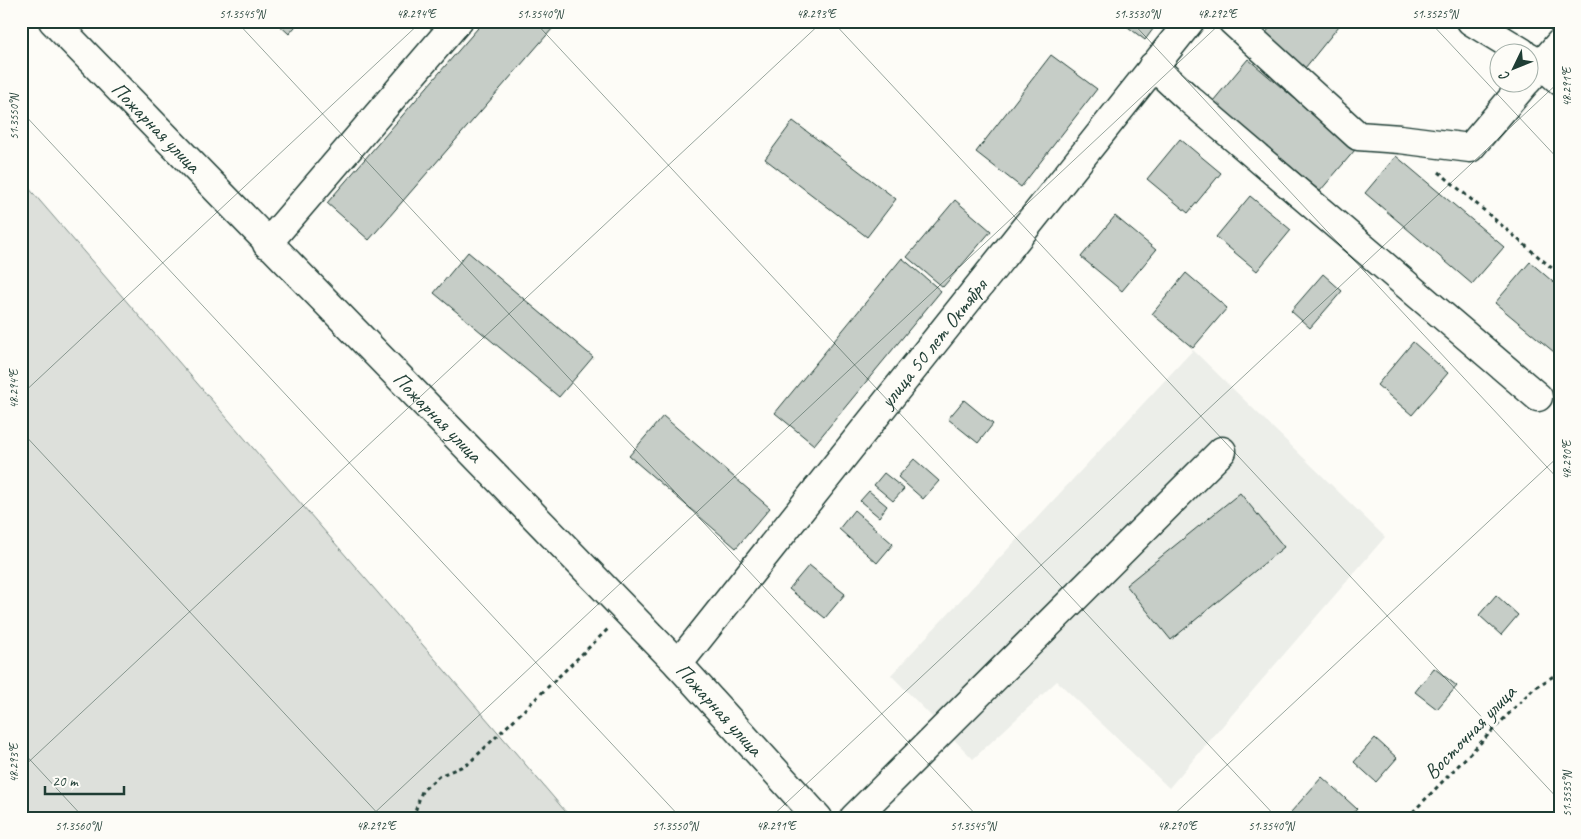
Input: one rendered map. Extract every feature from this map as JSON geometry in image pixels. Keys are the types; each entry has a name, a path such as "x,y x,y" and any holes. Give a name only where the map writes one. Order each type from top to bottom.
{"street":[{"name":"Пожарная улица","path":"53,21 678,664 818,818"},
{"path":"268,244 458,21"},
{"name":"улица 50 лет Октября","path":"678,664 1190,21"},
{"path":"1232,21 1358,136 1470,148 1516,92"},
{"path":"1471,21 1498,42"},
{"path":"1538,66 1560,43"},
{"path":"1153,66 1189,99 1538,397"},
{"path":"854,818 1222,450"}],"path":[{"path":"1436,170 1560,276"},
{"path":"412,818 422,791 440,776 468,764 627,612"},
{"name":"Восточная улица","path":"1407,818 1533,689 1560,672"}],"shaded area":[{"path":"21,179 497,731 571,818 21,818"},
{"path":"1193,350 1385,537 1169,788 1057,681 973,759 891,675"}],"building":[{"path":"275,21 300,21 289,34"},
{"path":"484,21 559,21 369,240 327,203"},
{"path":"1120,21 1159,21 1145,40"},
{"path":"1275,21 1343,21 1305,68 1265,34"},
{"path":"1051,55 1097,89 1021,187 976,152"},
{"path":"1248,59 1355,150 1320,191 1213,101"},
{"path":"793,121 896,199 867,237 765,159"},
{"path":"1180,139 1221,173 1188,213 1147,179"},
{"path":"1396,156 1504,247 1472,284 1365,193"},
{"path":"1250,196 1291,230 1257,271 1216,237"},
{"path":"955,200 991,231 943,287 907,257"},
{"path":"1115,216 1156,250 1122,291 1081,257"},
{"path":"468,252 593,357 559,397 434,293"},
{"path":"902,258 941,291 814,445 775,413"},
{"path":"1530,262 1560,288 1560,357 1495,303"},
{"path":"1186,273 1227,308 1193,348 1152,314"},
{"path":"1323,274 1342,291 1310,328 1291,311"},
{"path":"1413,342 1448,373 1412,415 1377,385"},
{"path":"964,400 993,424 978,443 948,419"},
{"path":"663,416 770,508 736,548 629,456"},
{"path":"914,459 939,481 923,499 898,477"},
{"path":"884,473 904,489 893,501 874,485"},
{"path":"869,491 887,506 879,517 860,501"},
{"path":"1240,493 1284,547 1171,640 1126,585"},
{"path":"854,510 893,544 877,563 839,529"},
{"path":"809,565 845,594 825,618 789,589"},
{"path":"1496,595 1518,615 1501,635 1479,615"},
{"path":"1434,668 1457,686 1437,709 1415,692"},
{"path":"1375,738 1397,758 1376,782 1354,762"},
{"path":"1322,777 1357,809 1349,818 1298,818 1291,812"}]}
